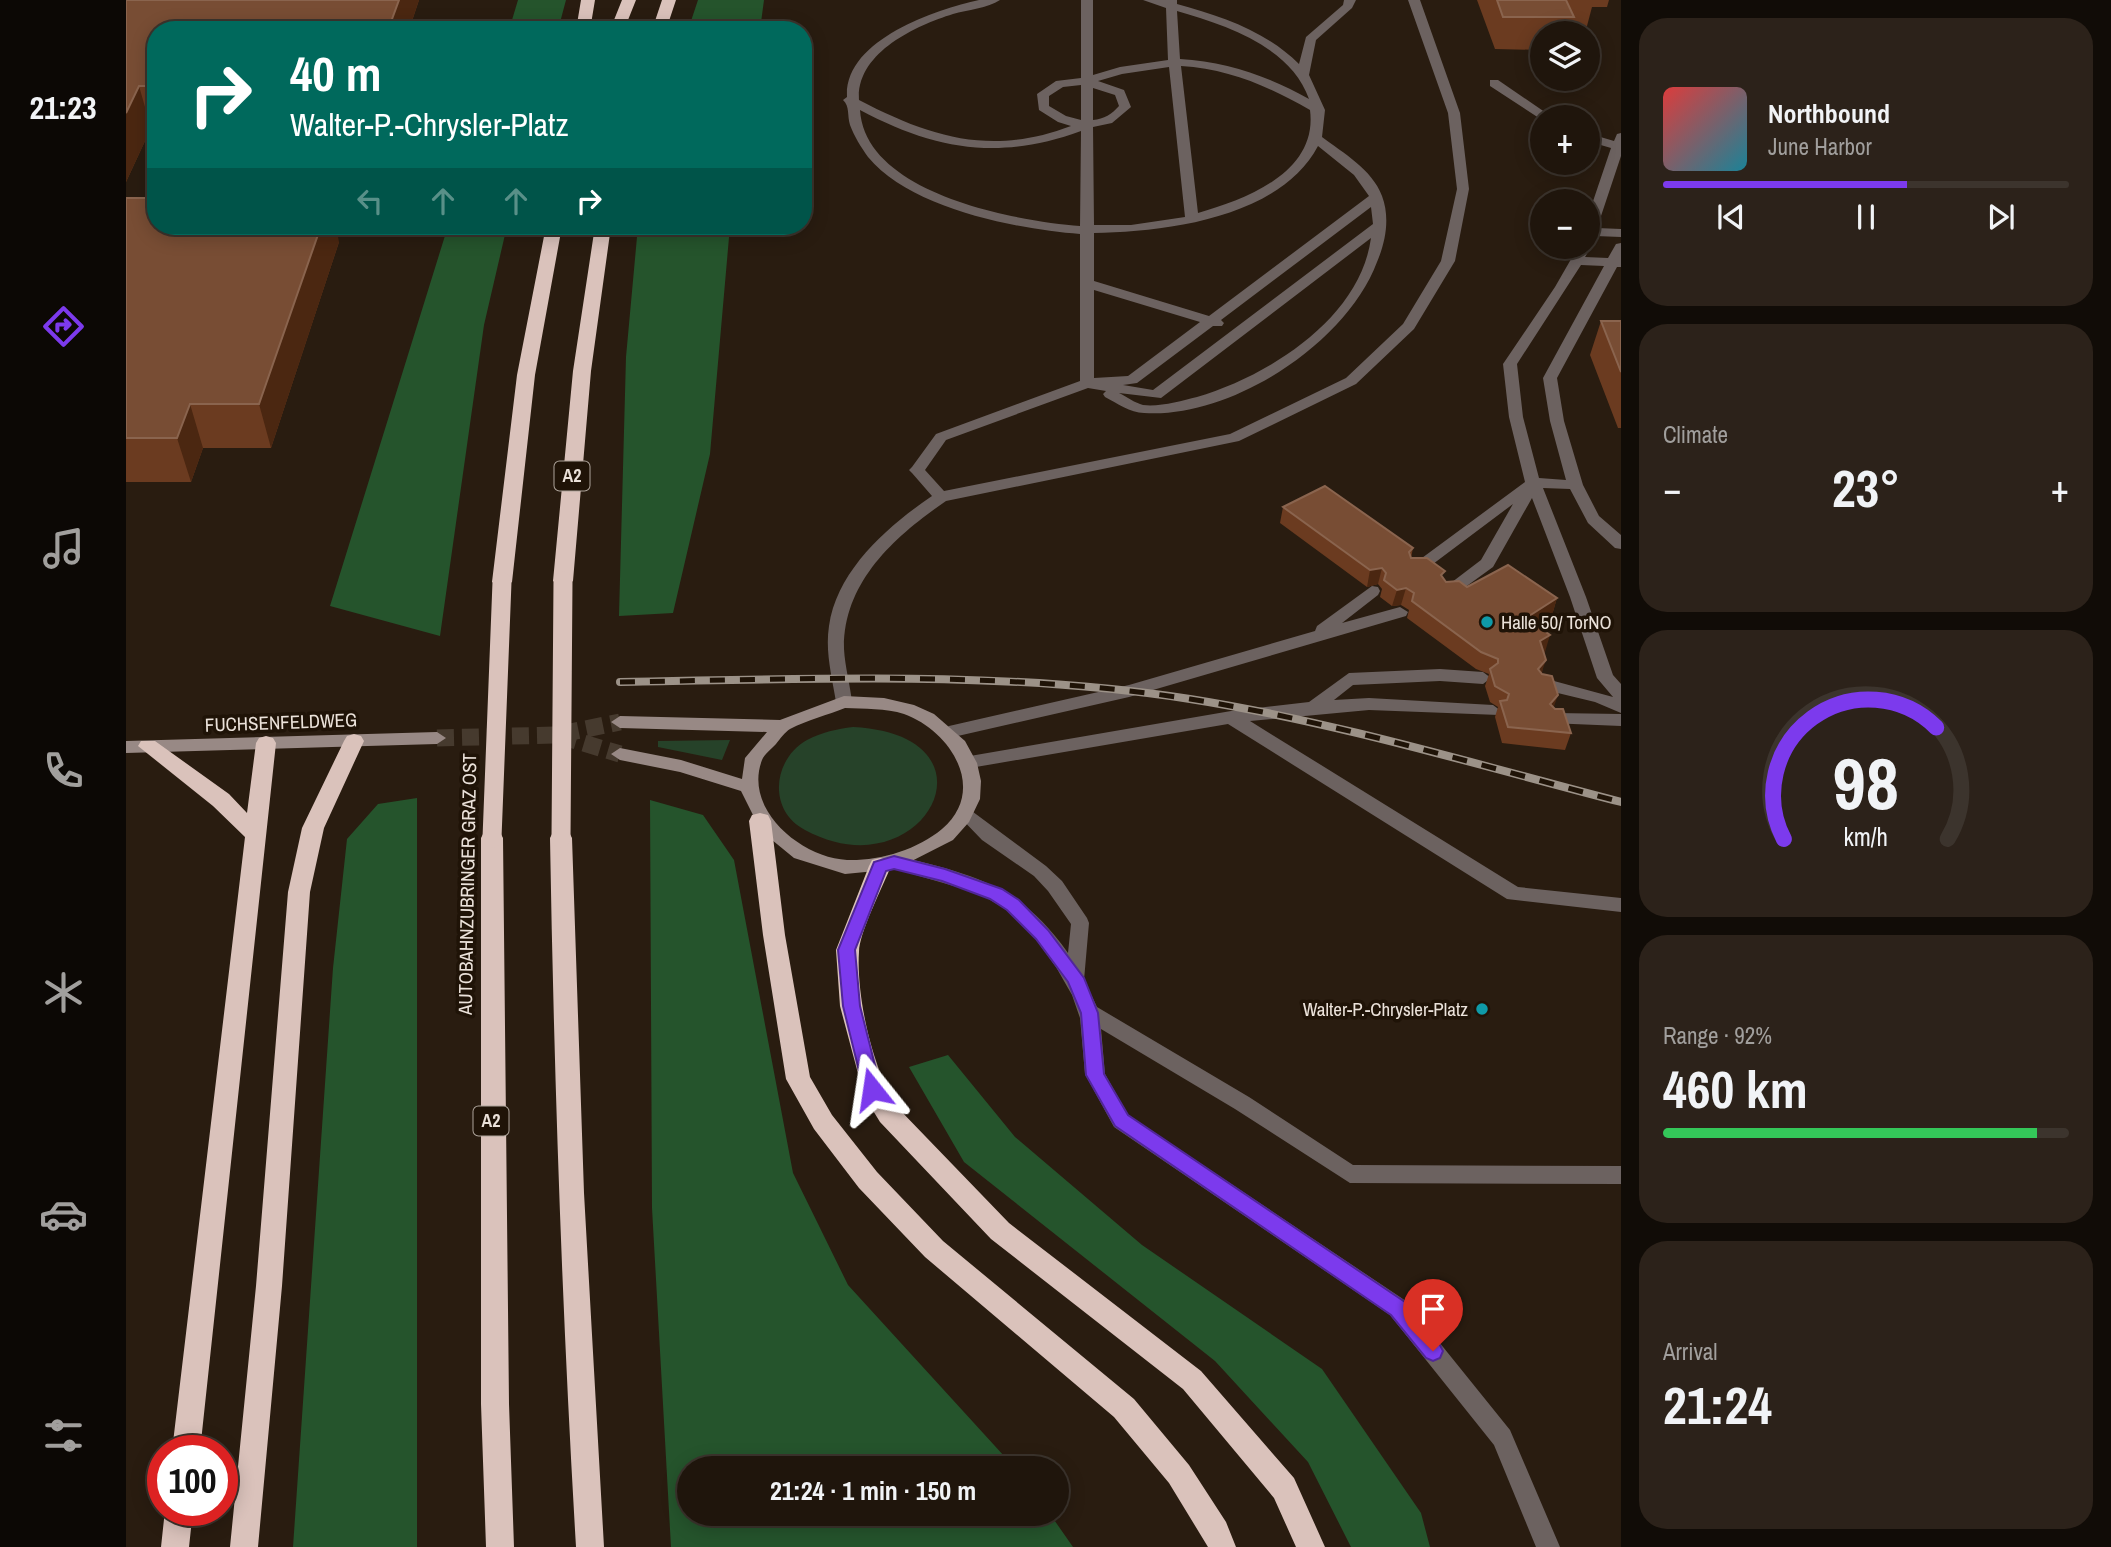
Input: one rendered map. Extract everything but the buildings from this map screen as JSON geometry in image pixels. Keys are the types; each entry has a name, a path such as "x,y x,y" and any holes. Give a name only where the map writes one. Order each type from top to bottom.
{"highway":[{"path":"584,21 588,0"},
{"path":"621,21 629,0"},
{"path":"662,21 668,0"},
{"name":"AUTOBAHNZUBRINGER GRAZ OST","path":"500,1547 494,1349 492,838 502,582 526,375 552,235"},
{"name":"A2","path":"590,1547 565,1056 561,838 563,581 582,371 602,235"},
{"path":"244,1547 269,1286 299,891 313,828 354,741"},
{"path":"188,1435 266,743"},
{"path":"148,746 221,800 256,835"},
{"path":"760,821 774,935 798,1079 823,1122 868,1180 934,1249 1124,1408 1179,1474 1222,1547"},
{"path":"887,864 846,950 852,1006 872,1089 889,1115 999,1231 1192,1380 1236,1428 1284,1488 1311,1547"},
{"path":"175,1547 177,1526"}],"main road":[{"path":"844,702 907,709 949,732 970,762 974,791 965,813 954,829 913,857 855,868 821,860 788,846 760,821 752,805 748,787 750,770 757,753 771,734 816,708 844,702"},
{"path":"620,722 782,726"},
{"name":"FUCHSENFELDWEG","path":"126,747 437,738"},
{"path":"620,754 681,766 748,787"}],"lane":[{"path":"994,0 953,8 901,30 864,61 849,100 858,136 890,171 943,201 1011,222 1088,230 1170,225 1240,206 1291,176 1317,139 1319,110 1303,75 1267,44 1239,27 1192,5 1149,0"},
{"path":"1087,0 1087,383"},
{"path":"1303,75 1311,39 1349,6 1350,0"},
{"path":"844,702 836,649 839,619 850,589 861,568 918,511 941,497 1234,438 1351,381 1409,326 1448,261 1462,190 1454,113 1414,0"},
{"path":"1171,2 1174,61 1192,219"},
{"path":"1087,124 1050,114 1041,101 1049,88 1086,81 1123,69 1174,61 1223,65 1277,85 1319,110"},
{"path":"849,100 896,126 956,144 1020,146 1056,138 1087,124 1112,119 1125,107 1120,93 1100,83 1086,81"},
{"path":"1494,83 1530,107"},
{"path":"1087,383 1141,409 1199,401 1276,369 1312,341 1354,297 1379,244 1381,224 1376,197 1360,173 1317,139"},
{"path":"1600,139 1620,143 1600,202"},
{"path":"1606,184 1621,190"},
{"path":"941,497 918,470 941,437 1087,383 1132,380 1376,197"},
{"path":"1087,383 1156,396 1381,224"},
{"path":"1600,235 1621,233"},
{"path":"1621,247 1617,263 1550,378 1557,421 1575,485 1593,519 1621,544"},
{"path":"1577,259 1510,364 1516,417 1533,482 1578,597 1605,678 1621,694"},
{"path":"1088,284 1240,331"},
{"path":"1415,569 1533,482 1575,485"},
{"path":"1447,592 1487,563 1533,482"},
{"path":"1316,635 1372,591"},
{"path":"949,732 1129,691 1400,612"},
{"path":"1313,707 1349,680 1440,675 1483,678"},
{"path":"1543,684 1599,697 1621,707"},
{"path":"970,762 1231,718 1313,707 1369,704 1493,711"},
{"path":"1231,718 1514,894 1621,905"},
{"path":"1555,719 1621,720"},
{"path":"965,813 988,835 1040,870 1080,923 1075,978"},
{"path":"887,864 945,875 996,894 1013,905 1042,934 1075,978 1090,1013 1095,1075 1121,1121 1398,1308 1502,1438 1548,1547"},
{"path":"1090,1013 1242,1103 1350,1174 1621,1175"}],"green space":[{"path":"518,0 566,0 560,21 512,21"},
{"path":"698,0 764,0 761,21 691,21"},
{"path":"445,235 505,235 484,325 440,636 330,606"},
{"path":"637,235 729,235 710,454 673,613 619,616 626,357"},
{"path":"853,727 900,736 927,755 937,780 931,806 913,828 884,842 847,844 805,830 793,821 780,798 781,772 796,749 818,735"},
{"path":"730,740 722,760 658,747 658,741"},
{"path":"417,798 417,1547 293,1547 333,968 347,839 378,804"},
{"path":"650,800 703,815 734,860 793,1173 848,1285 1004,1456 677,1456 677,1526 1058,1526 1073,1547 671,1547 652,1208"},
{"path":"948,1055 1015,1137 1142,1245 1322,1369 1421,1513 1430,1547 1351,1547 1308,1462 1215,1361 964,1162 909,1067"}],"tunnel":[{"path":"437,738 556,735 620,722"},
{"path":"560,736 620,754"}],"railway":[{"path":"620,682 905,678 1119,690 1190,699 1299,720 1407,745 1621,802"}],"place":[{"name":"Halle 50/ TorNO","path":"1487,622"},
{"name":"Walter-P.-Chrysler-Platz","path":"1482,1009"}],"route":[{"path":"872,1089 858,1039 846,950 880,866 894,862 945,875 996,894 1013,905 1042,934 1075,978 1090,1013 1095,1075 1121,1121 1398,1308 1433,1351"}]}
